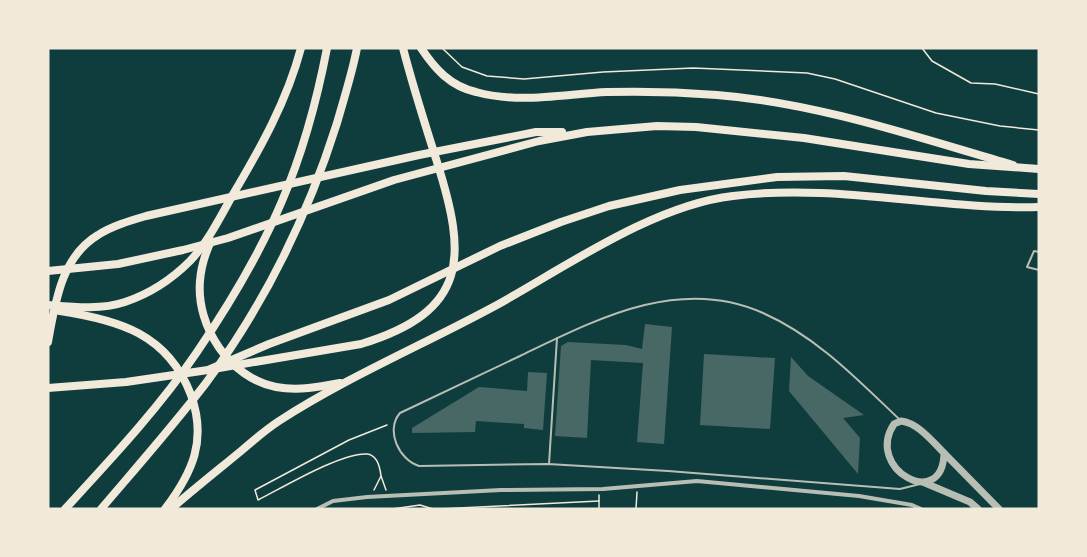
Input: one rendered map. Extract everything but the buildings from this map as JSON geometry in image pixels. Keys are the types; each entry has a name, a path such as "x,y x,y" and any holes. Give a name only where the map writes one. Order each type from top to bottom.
{"highway":[{"path":"48,307 96,307 124,302 162,284 191,260 220,219 259,149 286,96 301,48"},
{"path":"65,509 127,441 197,352 252,262 283,200 300,152 327,48"},
{"path":"101,509 206,382 252,313 305,211 331,142 353,71 357,48"},
{"path":"48,388 126,382 362,344 396,332 430,310 440,299 450,281 455,258 455,235 450,203 403,48"},
{"path":"421,48 440,74 458,86 493,96 533,98 608,92 681,92 720,95 824,111 1028,169"},
{"path":"48,342 56,304 66,273 77,254 96,236 110,228 146,216 419,155 536,132 587,132 657,126 696,127 804,138 969,164 1039,169"},
{"path":"48,271 118,264 183,250 228,238 424,172 539,141 587,132"},
{"path":"208,370 269,344 389,300 500,246 561,222 609,206 680,190 777,177 844,176 986,191 1039,194"},
{"path":"171,509 276,423 349,381 493,307 606,243 666,215 732,196 808,192 1039,207"},
{"path":"220,219 202,267 200,299 206,323 216,343 237,368 260,382 276,387 308,389 349,381"},
{"path":"48,307 115,322 140,334 169,356 187,384 196,409 198,437 193,464 179,491 165,509"}],"street":[{"path":"978,509 970,502 901,474 891,462 888,454 888,437 894,424 901,421 908,422 918,428 999,509"},
{"path":"926,483 941,472 944,453"},
{"path":"317,509 333,501 367,497 501,490 599,488 697,481 859,496 921,509"}],"lane":[{"path":"1039,252 1034,251 1027,267 1039,270"},
{"path":"901,421 835,357 798,332 761,312 706,300 667,300 638,306 591,321 400,413 394,424 394,434 401,454 412,464 419,466 548,465 668,471 900,489 926,483"},
{"path":"548,465 557,338"}],"path":[{"path":"442,48 462,67 487,76 524,79 603,72 693,68 807,73 836,79 936,113 1000,126 1039,130"},
{"path":"922,48 932,61 971,83 994,84 1039,93"},
{"path":"388,496 380,465 368,454 349,457 321,468 258,500 255,490 349,440 383,426 394,424"},
{"path":"367,497 377,486 381,476"},
{"path":"637,508 638,486"},
{"path":"599,488 599,509"},
{"path":"438,509 599,501"},
{"path":"392,509 420,505 433,509"}]}
